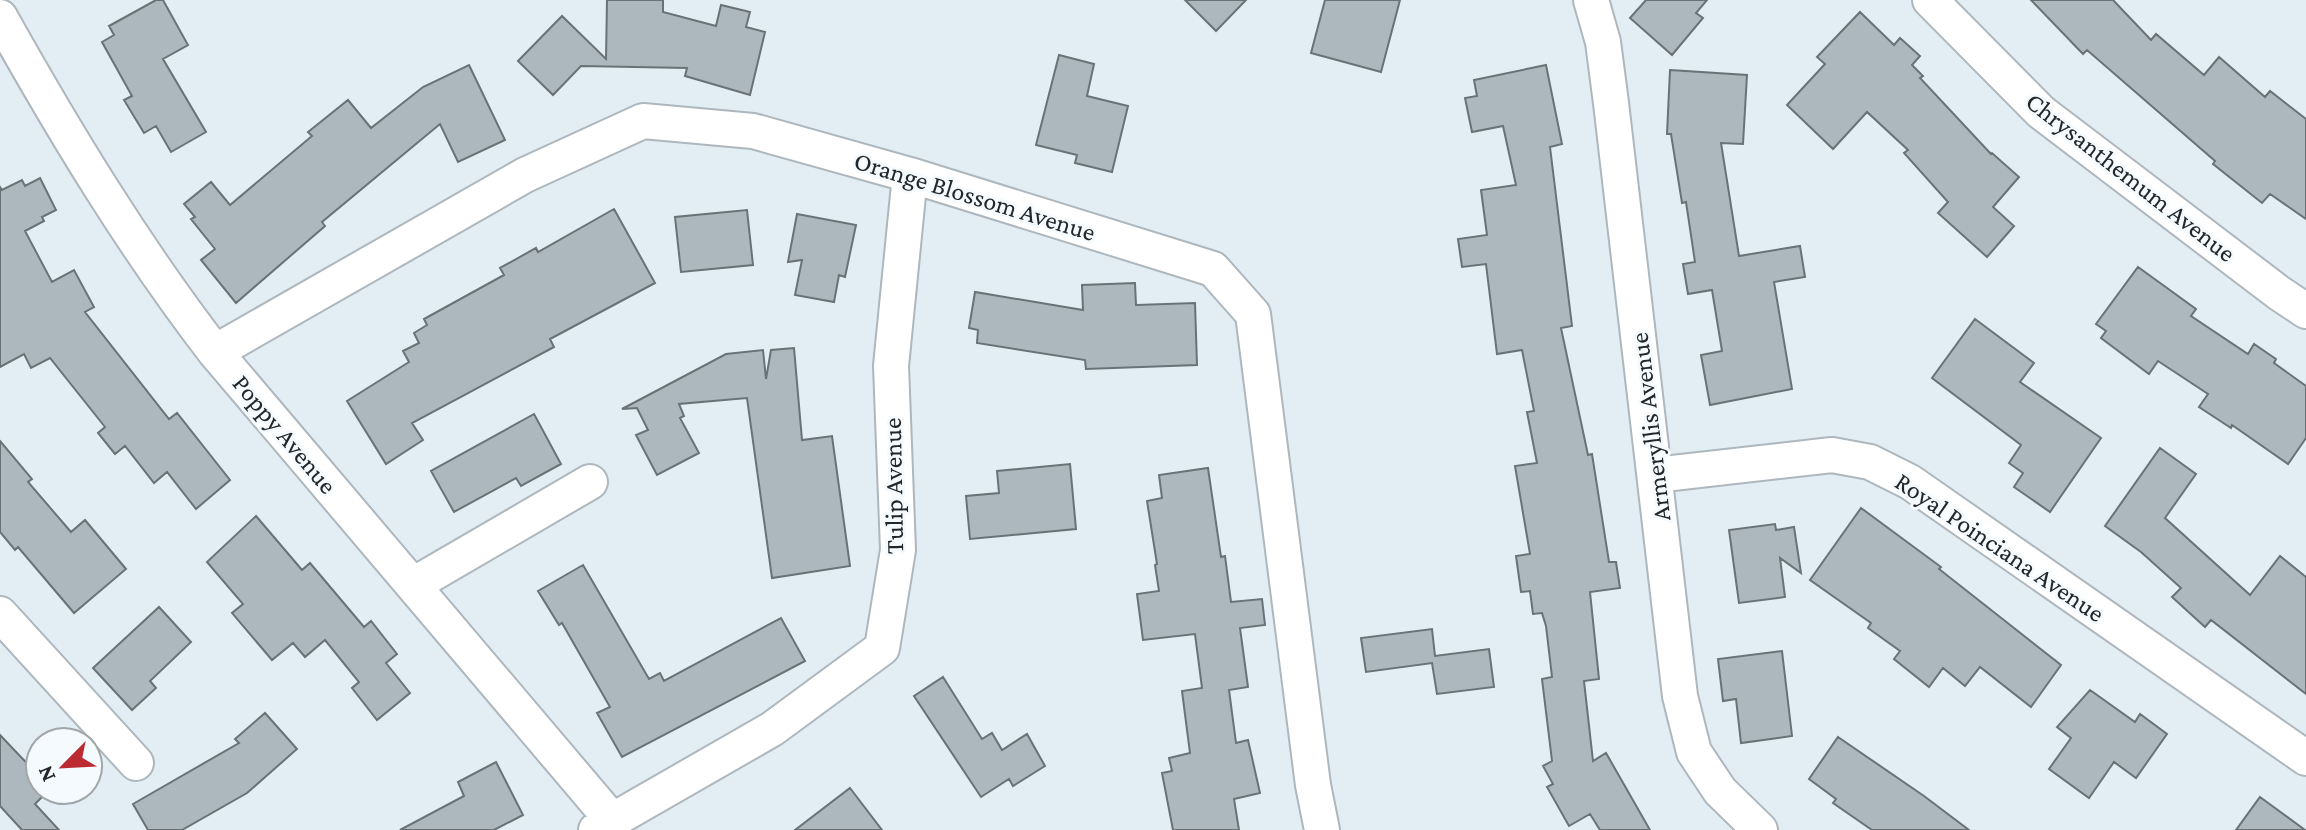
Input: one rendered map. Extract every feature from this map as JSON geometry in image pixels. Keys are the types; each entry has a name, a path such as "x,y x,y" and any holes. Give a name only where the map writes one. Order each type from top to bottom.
{"street":[{"name":"Armeryllis Avenue","path":"1591,0 1605,57 1680,696 1694,752 1720,791 1760,830"},
{"name":"Chrysanthemum Avenue","path":"1930,0 2041,112 2306,311"},
{"name":"Poppy Avenue","path":"0,17 36,82 163,285 215,352 413,585 604,825"},
{"name":"Orange Blossom Avenue","path":"215,352 525,175 643,121 753,131 910,175 1213,269 1253,314 1313,785 1322,830"},
{"name":"Tulip Avenue","path":"604,825 772,729 882,648 898,550 891,366 910,175"},
{"name":"Royal Poinciana Avenue","path":"1655,475 1832,455 1870,462 1910,482 2306,758"},
{"path":"413,585 590,482"},
{"path":"0,614 136,763"}],"building":[{"path":"156,0 163,0 188,45 163,59 206,132 171,152 156,126 144,133 124,100 132,96 102,42 114,35 109,26"},
{"path":"607,0 663,0 663,12 716,26 721,5 750,12 746,27 765,32 750,95 685,76 687,68 581,66 553,95 518,61 562,16 606,59"},
{"path":"1185,0 1246,0 1216,31"},
{"path":"1325,0 1400,0 1381,72 1311,53"},
{"path":"1646,0 1707,0 1696,13 1703,18 1672,55 1630,18"},
{"path":"2031,0 2113,0 2151,40 2156,34 2204,75 2219,57 2265,97 2270,91 2306,119 2306,219 2270,194 2262,203 2213,164 2215,161 2087,50 2083,54"},
{"path":"1860,12 1894,45 1900,38 1920,56 1912,65 1923,76 1920,78 1991,154 2019,177 1993,207 2014,226 1987,257 1938,213 1948,202 1904,153 1908,150 1867,112 1833,149 1787,105 1825,64 1817,57"},
{"path":"1059,55 1094,64 1087,96 1128,106 1112,172 1075,163 1077,155 1036,145"},
{"path":"469,65 505,140 458,162 440,124 322,222 325,226 236,303 201,260 215,249 191,219 195,217 184,204 211,182 230,205 312,136 308,132 348,100 371,128 423,87"},
{"path":"1546,65 1562,144 1550,147 1572,326 1561,328 1588,455 1592,454 1609,562 1616,562 1620,588 1590,592 1599,679 1584,681 1593,761 1606,753 1650,830 1600,830 1590,814 1569,826 1547,787 1553,784 1543,766 1552,761 1542,679 1552,677 1546,626 1542,613 1533,614 1530,591 1521,592 1516,556 1530,554 1515,466 1537,463 1527,412 1534,411 1522,350 1497,354 1486,264 1462,267 1458,239 1487,235 1481,190 1516,185 1503,126 1472,132 1465,98 1477,96 1474,80"},
{"path":"1670,70 1747,75 1743,144 1721,143 1739,256 1800,246 1805,277 1774,282 1792,389 1710,405 1701,355 1722,351 1712,290 1688,294 1683,264 1695,262 1686,202 1682,203 1671,134 1667,134"},
{"path":"40,178 56,210 25,231 52,282 74,270 94,307 85,312 169,419 177,413 230,480 196,509 167,472 154,483 125,446 115,454 98,433 105,427 50,358 31,368 24,354 0,367 0,187 2,190 22,180 25,186"},
{"path":"614,209 655,283 550,339 554,347 412,423 423,440 386,464 347,401 409,362 403,351 419,343 414,333 427,325 424,319 504,275 500,268 536,248 538,252"},
{"path":"747,210 753,265 681,272 675,217"},
{"path":"797,214 856,225 845,277 839,275 834,302 795,295 802,260 788,262"},
{"path":"2138,267 2196,309 2191,316 2248,354 2254,344 2306,386 2306,438 2288,464 2232,425 2231,428 2199,407 2208,394 2158,361 2149,374 2101,338 2106,331 2096,324"},
{"path":"1135,283 1136,305 1195,303 1197,365 1086,369 1085,360 977,343 978,330 969,328 975,292 1083,310 1082,285"},
{"path":"1975,319 2034,363 2020,382 2101,438 2050,512 2014,487 2023,473 2009,463 2021,445 1932,378"},
{"path":"794,348 802,440 832,436 850,566 772,578 747,398 679,404 684,416 680,418 699,453 657,475 636,435 648,430 637,408 622,409 726,354 763,350 766,379 771,350"},
{"path":"534,414 561,464 521,486 516,478 454,512 431,471"},
{"path":"0,441 32,479 28,482 71,532 85,520 126,569 74,613 18,547 15,550 0,532"},
{"path":"2160,448 2196,474 2165,518 2250,595 2280,556 2306,577 2306,694 2211,620 2205,627 2172,597 2181,588 2141,552 2105,526"},
{"path":"1070,464 1076,529 970,539 966,496 999,493 997,471"},
{"path":"1208,468 1231,602 1262,599 1265,625 1240,628 1248,687 1229,690 1236,743 1248,740 1260,793 1234,799 1239,830 1173,830 1162,773 1172,771 1169,758 1190,753 1182,691 1202,688 1195,634 1143,640 1137,594 1159,591 1147,501 1162,498 1159,475"},
{"path":"1861,508 1941,567 1939,569 2061,665 2031,707 1980,667 1965,686 1943,668 1929,687 1894,659 1900,651 1868,628 1871,623 1810,580"},
{"path":"256,516 302,570 310,563 364,627 371,621 397,654 386,663 410,693 377,720 352,688 359,682 325,640 305,657 293,643 272,660 232,613 243,604 207,562"},
{"path":"1775,524 1776,530 1794,527 1801,573 1780,558 1785,597 1739,603 1729,530"},
{"path":"583,565 649,679 660,673 664,681 781,618 805,661 622,757 597,713 610,707 562,623 559,625 538,591"},
{"path":"159,607 191,642 150,681 156,688 132,710 93,668"},
{"path":"1432,629 1435,656 1489,649 1494,687 1437,694 1432,663 1366,672 1361,638"},
{"path":"1782,651 1792,736 1741,743 1736,699 1723,701 1718,659"},
{"path":"943,677 982,739 992,733 1002,750 1027,734 1045,766 1013,786 1009,779 981,797 914,696"},
{"path":"2090,690 2135,722 2140,714 2167,734 2136,778 2114,762 2089,798 2049,769 2071,738 2057,727"},
{"path":"265,713 297,749 247,793 182,830 148,830 133,804 239,743 235,739"},
{"path":"0,735 24,760 24,806 37,806 59,830 22,830 0,806"},
{"path":"1838,737 1969,830 1872,830 1833,803 1836,799 1809,779"},
{"path":"496,762 523,815 494,830 400,830 464,796 458,782"},
{"path":"850,788 882,830 795,830"},
{"path":"2260,797 2305,830 2236,830"}]}
